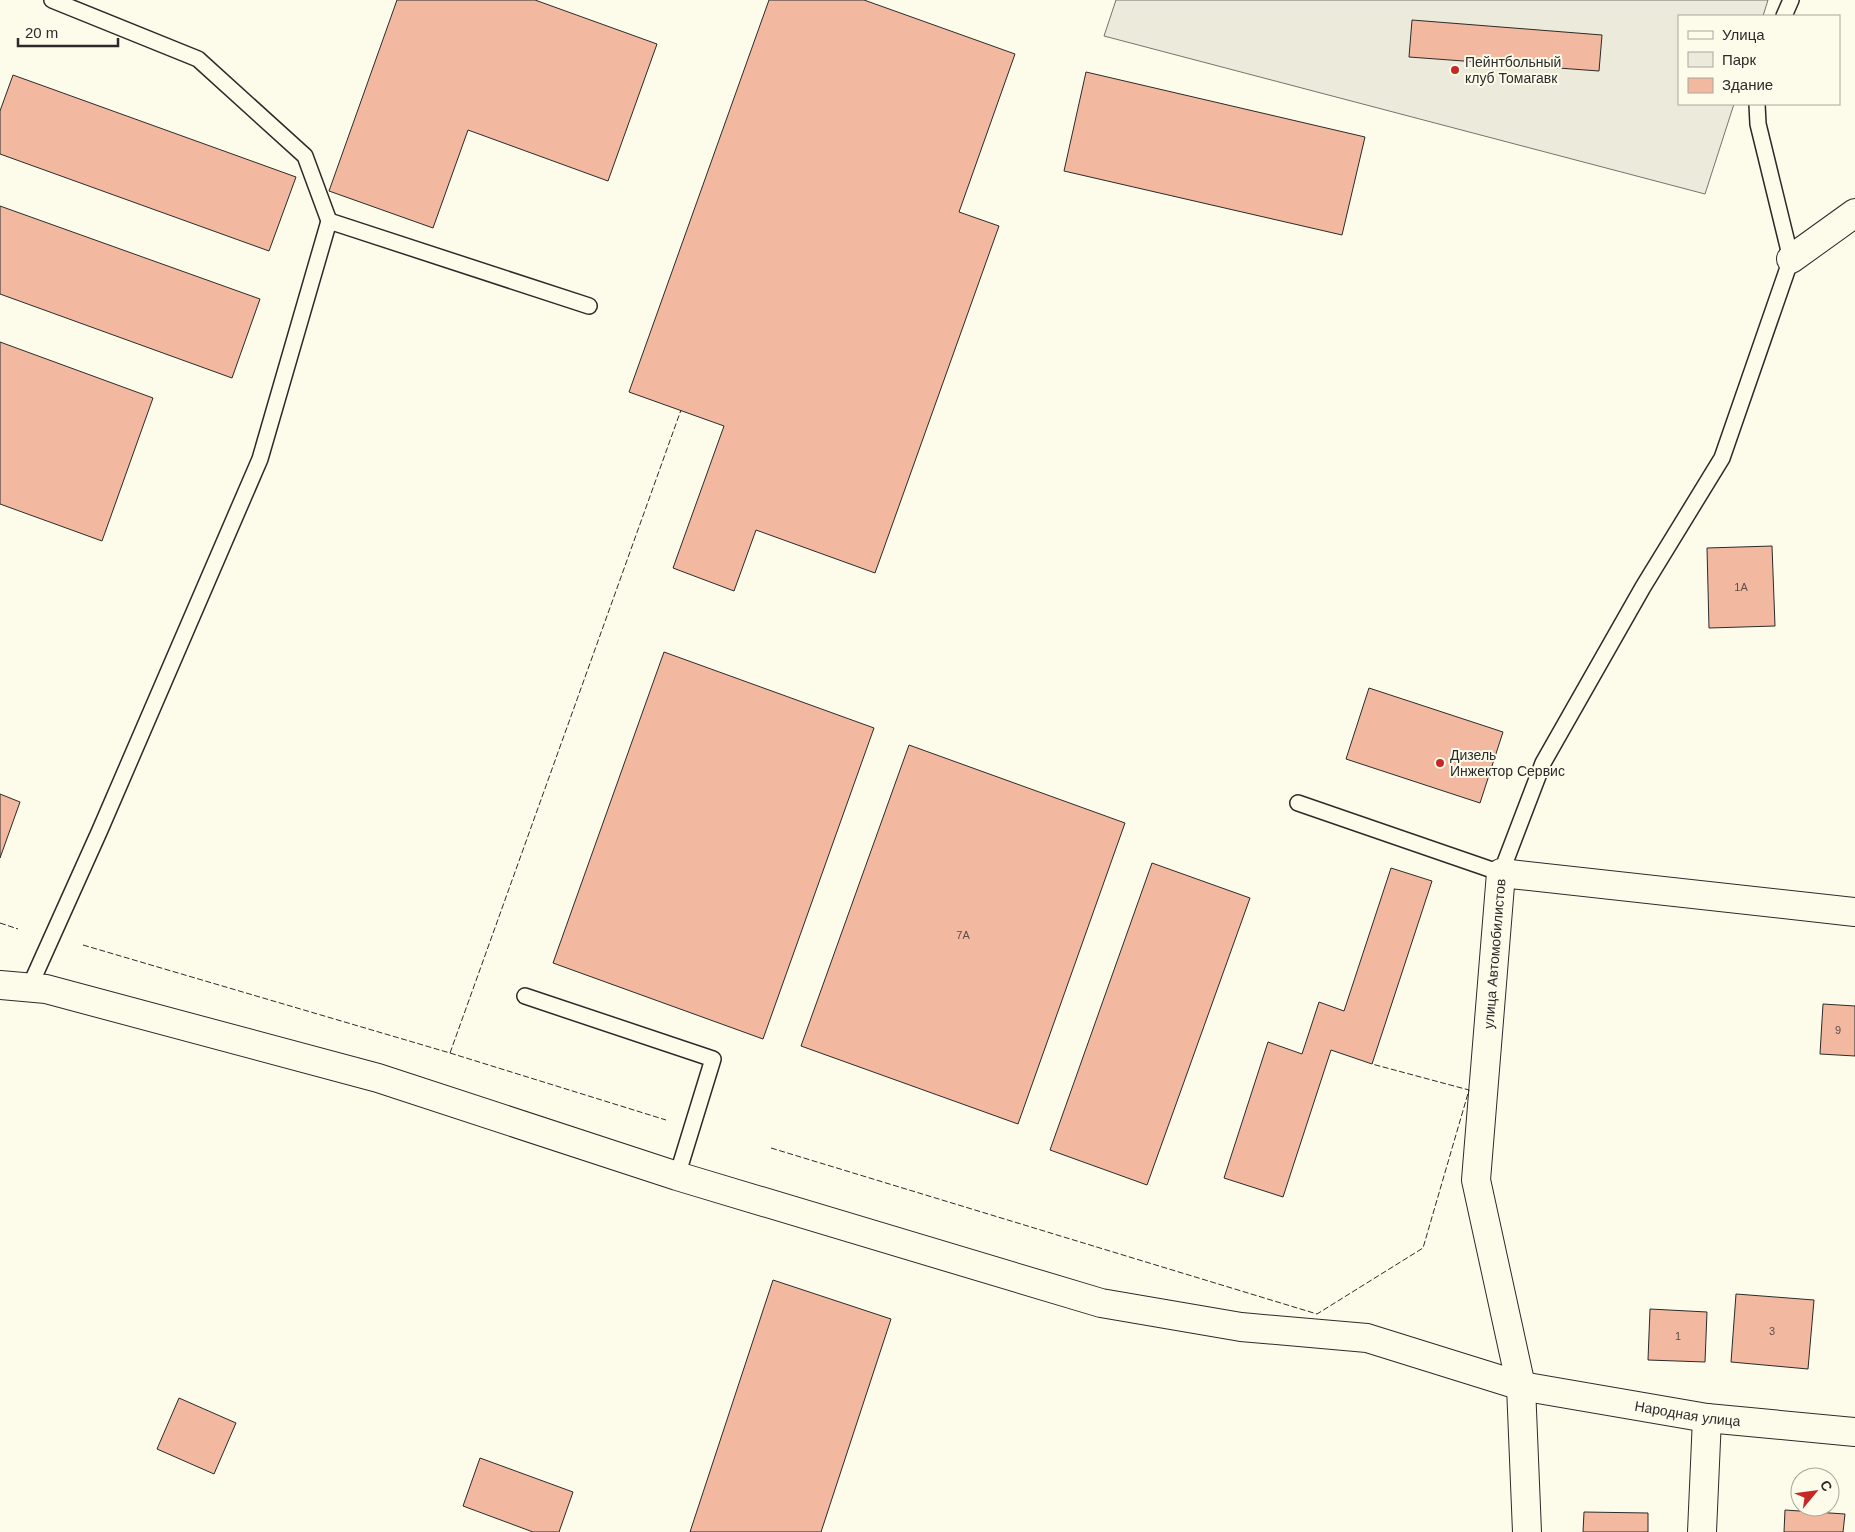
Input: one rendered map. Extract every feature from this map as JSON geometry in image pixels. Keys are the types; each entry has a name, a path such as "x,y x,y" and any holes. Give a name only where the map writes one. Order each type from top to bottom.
{"street":[{"path":"1791,259 1855,213"},
{"name":"улица Автомобилистов","path":"1527,1532 1521,1386 1476,1180 1501,872 1855,912"},
{"name":"Народная улица","path":"0,985 46,990 378,1078 676,1176 1101,1303 1241,1327 1367,1338 1521,1386 1707,1418 1855,1432"},
{"path":"1702,1532 1707,1418"}],"lane":[{"path":"29,988 104,821 260,459 329,221 305,156 198,59 52,0"},
{"path":"1784,15 1791,0"},
{"path":"1298,803 1501,872 1543,763 1643,587 1722,458 1791,259 1758,124 1757,105"},
{"path":"329,221 589,306"},
{"path":"525,996 713,1059 676,1176"}],"green space":[{"name":"Пейнтбольный клуб Томагавк","path":"1116,0 1768,0 1763,15 1678,15 1678,105 1734,105 1705,194 1104,36"}],"building":[{"path":"397,0 535,0 657,44 608,181 468,130 433,228 329,191"},
{"path":"769,0 864,0 1015,54 959,212 999,226 875,573 756,530 734,591 673,568 724,426 629,392"},
{"path":"1412,20 1602,35 1599,71 1409,57"},
{"path":"1086,72 1365,137 1342,235 1064,171"},
{"path":"13,75 296,177 269,251 0,154 0,111"},
{"path":"0,206 260,299 232,378 0,294"},
{"path":"0,342 153,398 102,541 0,504"},
{"path":"1772,546 1775,626 1709,628 1707,548"},
{"path":"664,652 874,728 763,1039 553,963"},
{"path":"1369,688 1503,732 1480,803 1346,759"},
{"path":"909,745 1125,823 1018,1124 801,1046"},
{"path":"0,794 20,802 0,858"},
{"path":"1152,863 1250,898 1147,1185 1050,1150"},
{"path":"1391,868 1432,881 1372,1064 1331,1050 1283,1197 1224,1178 1268,1042 1302,1054 1319,1002 1344,1011"},
{"path":"1823,1004 1855,1006 1855,1056 1820,1054"},
{"path":"773,1280 891,1319 821,1532 690,1532"},
{"path":"1736,1294 1814,1300 1808,1369 1731,1362"},
{"path":"1650,1309 1707,1312 1705,1362 1648,1360"},
{"path":"179,1398 236,1423 214,1474 157,1449"},
{"path":"480,1458 573,1492 559,1532 533,1532 463,1506"},
{"path":"1785,1510 1790,1510 1790,1517 1840,1517 1840,1514 1845,1514 1843,1532 1784,1532"},
{"path":"1584,1512 1648,1513 1648,1532 1583,1532"}],"fence":[{"path":"83,945 450,1053 681,410"},
{"path":"0,923 18,929"},
{"path":"450,1053 666,1120"},
{"path":"771,1148 1317,1314 1423,1248 1469,1090 1372,1064"}],"place":[{"name":"Пейнтбольный клуб Томагавк","path":"1455,70"},
{"name":"Дизель Инжектор Сервис","path":"1440,763"}]}
